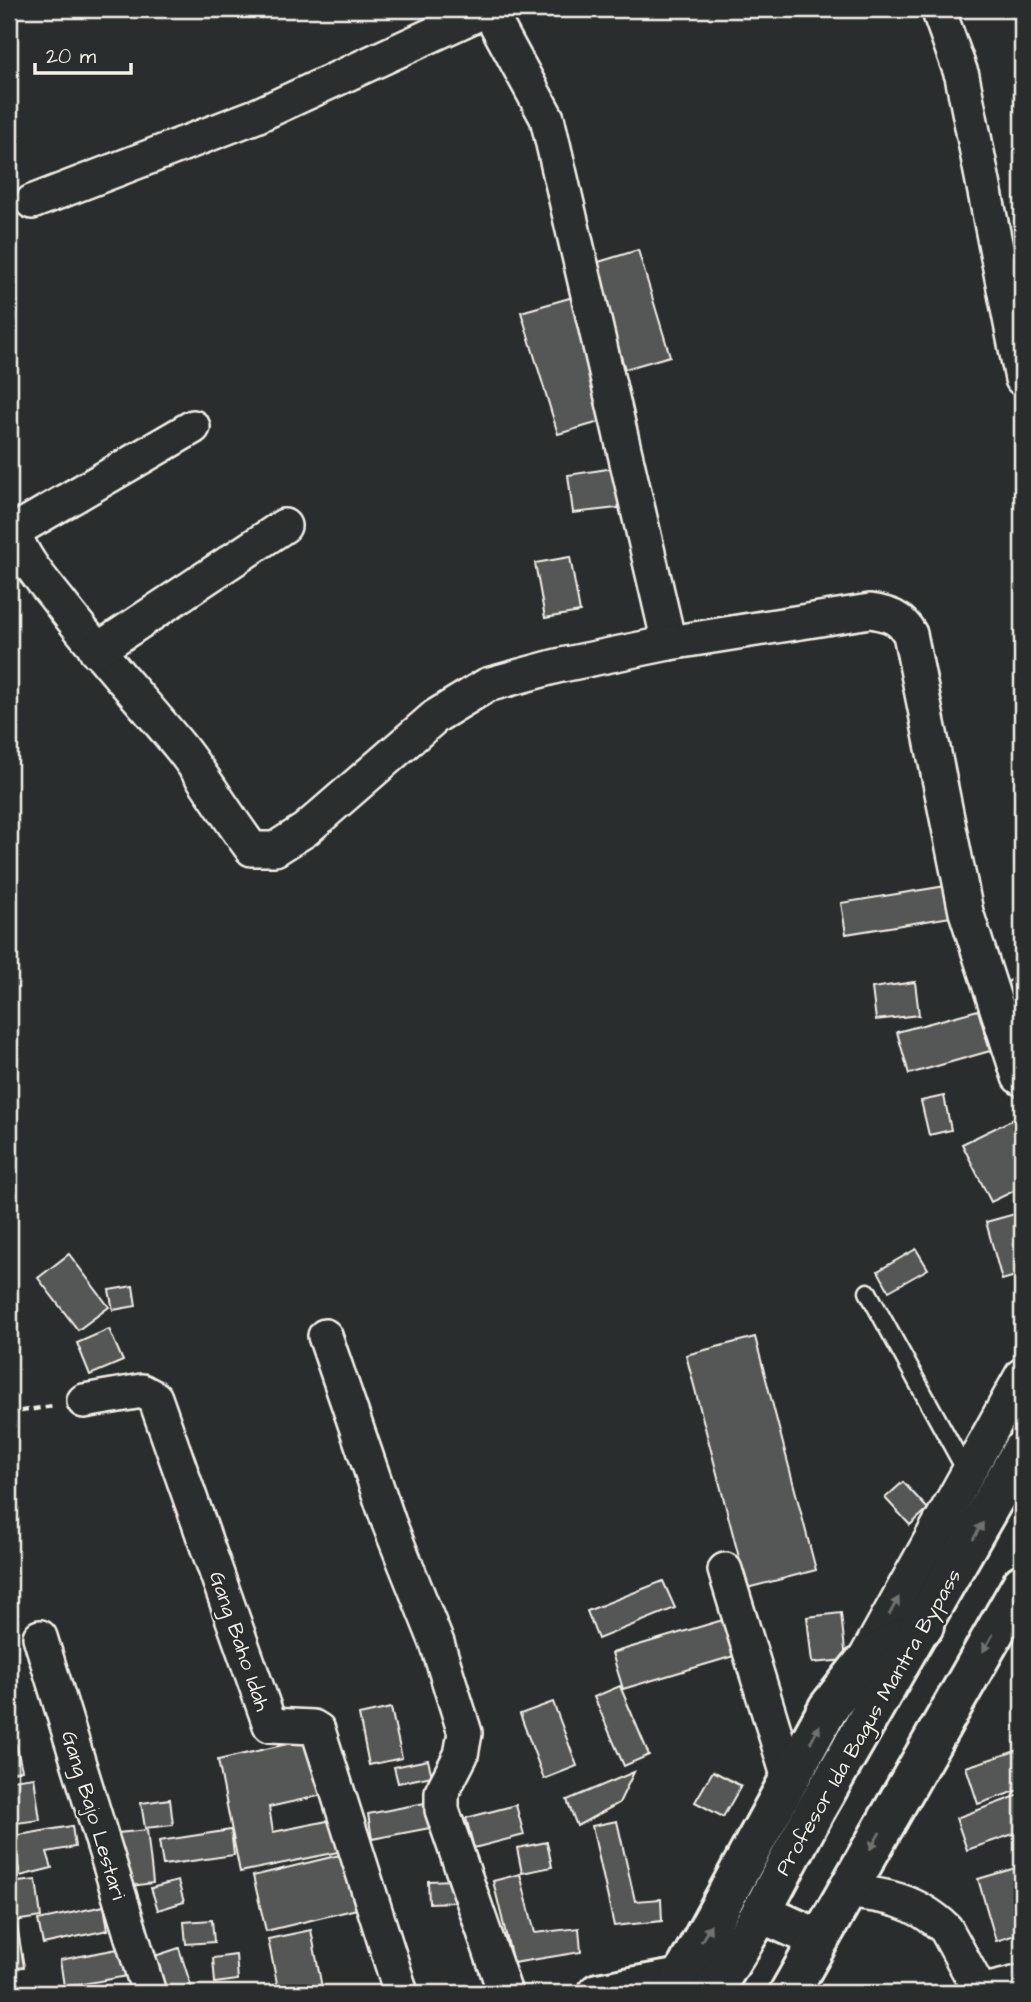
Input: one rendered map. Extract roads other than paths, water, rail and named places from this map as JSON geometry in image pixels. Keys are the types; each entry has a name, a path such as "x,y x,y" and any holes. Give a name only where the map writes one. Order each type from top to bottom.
{"main road":[{"name":"Profesor Ida Bagus Mantra Bypass","path":"695,1989 761,1913 815,1811 924,1626 1022,1450"},
{"path":"789,1993 1022,1584"},
{"path":"598,1993 695,1989 790,1782 828,1708 861,1666 883,1649 924,1626"},
{"path":"761,1913 819,1938"}],"street":[{"path":"32,201 256,116 488,9 547,118 669,643"},
{"path":"938,9 962,76 1022,379"},
{"path":"193,427 21,527 16,536 20,549 96,651 180,747 252,849 268,851 305,830 386,763 436,716 487,685 557,666 669,643 870,611 890,614 903,623 910,634 966,912 1018,1077 1022,1079"},
{"path":"96,651 284,527"},
{"path":"325,1336 389,1522 437,1643 465,1733 461,1755 442,1792 442,1810 505,1993"},
{"path":"861,1666 1022,1375"},
{"name":"Gang Baho Idah","path":"84,1401 142,1391 155,1398 270,1726 313,1727 318,1730 401,1993"},
{"path":"725,1570 790,1782"},
{"name":"Gang Bajo Lestari","path":"40,1637 149,1993"},
{"path":"845,1892 867,1893 911,1903 938,1921 946,1929 981,1993 1022,1982"}],"lane":[{"path":"868,1292 967,1473"}]}
